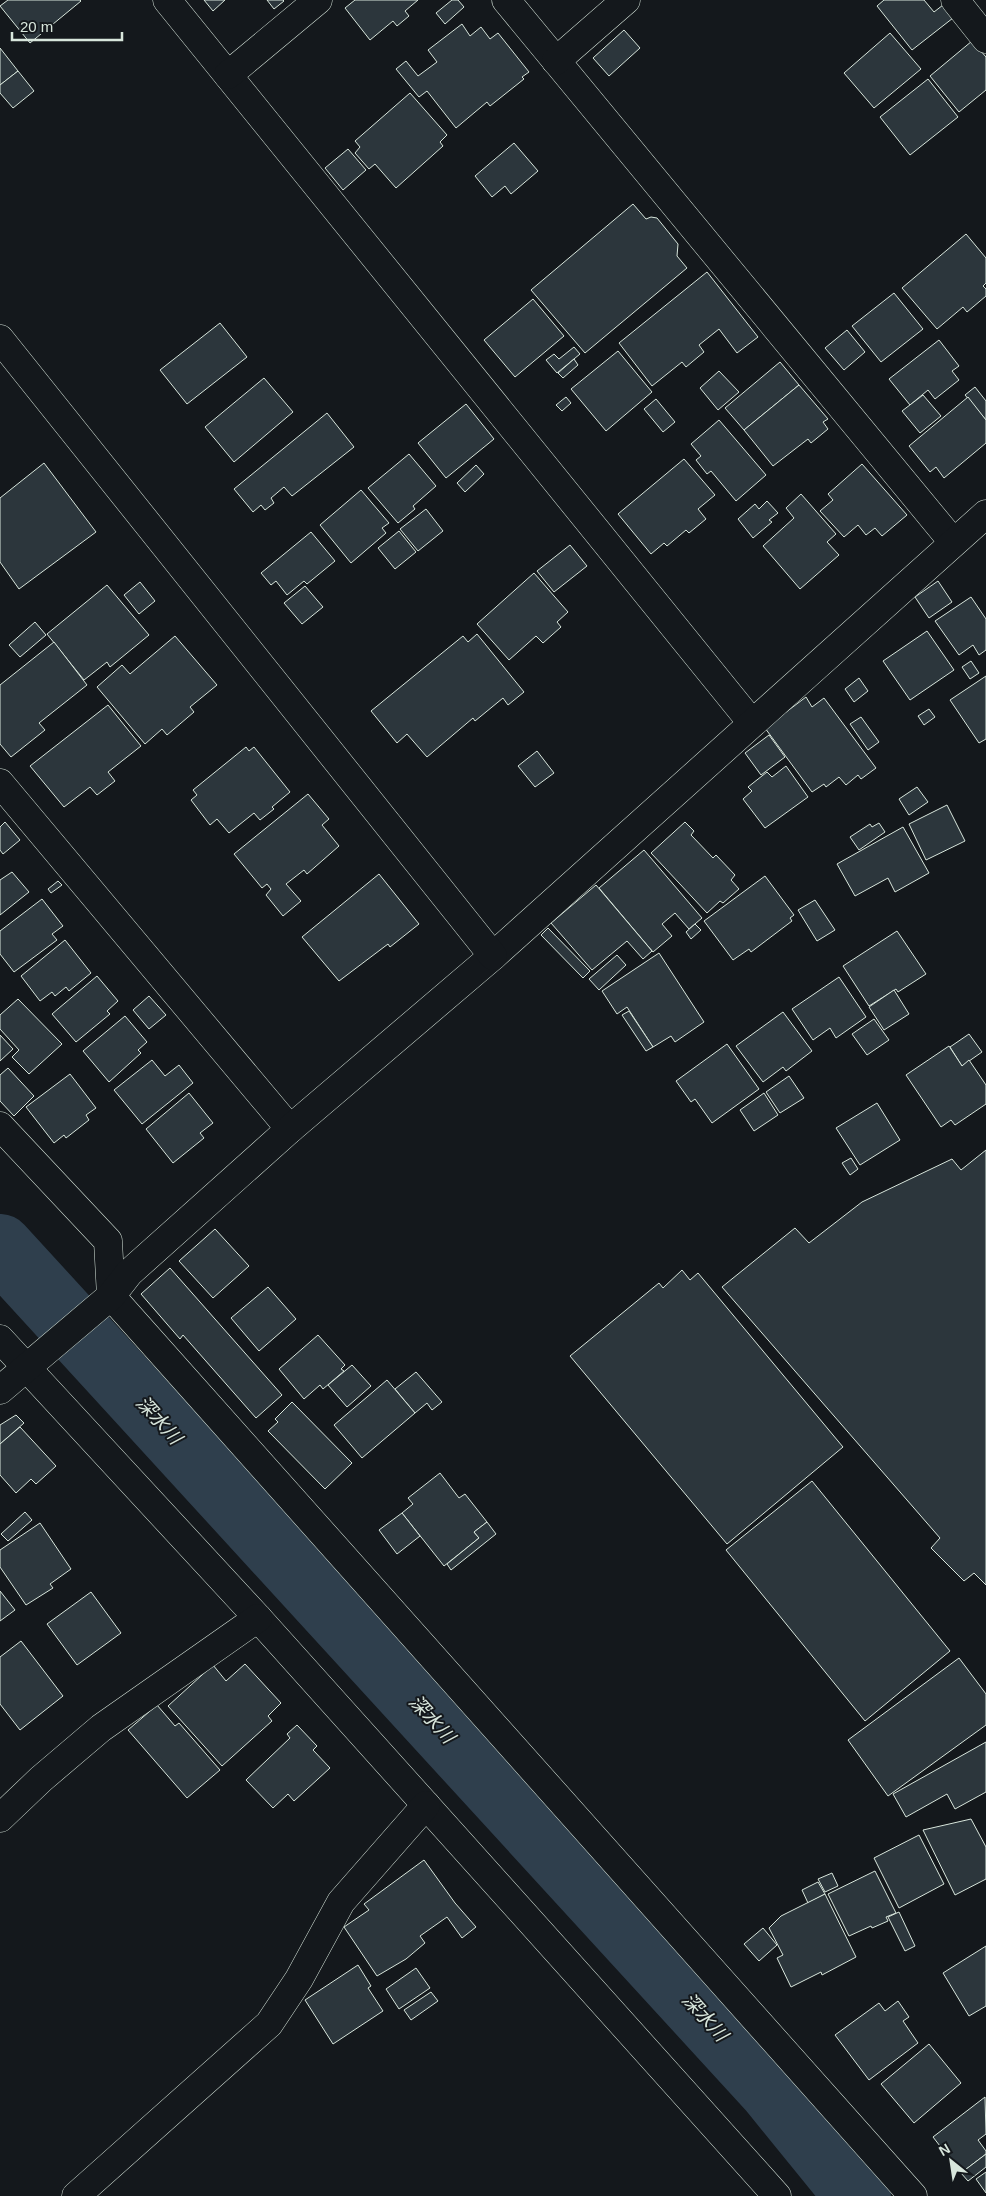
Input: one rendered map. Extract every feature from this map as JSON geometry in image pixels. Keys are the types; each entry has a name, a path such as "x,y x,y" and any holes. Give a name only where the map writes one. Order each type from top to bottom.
{"street":[{"path":"167,0 752,723"},
{"path":"228,74 318,0"},
{"path":"506,0 953,542"},
{"path":"556,61 626,0"},
{"path":"955,0 986,39"},
{"path":"0,339 493,956"},
{"path":"0,1390 111,1296 129,1273 290,1129 493,956 986,514"},
{"path":"0,783 290,1129"},
{"path":"0,1126 108,1241 111,1296 913,2196"},
{"path":"0,1339 258,1618 777,2196"},
{"path":"0,1818 41,1779 101,1728 258,1618"},
{"path":"76,2196 268,2024 300,1979 341,1902 426,1805"}],"building":[{"path":"8,0 81,1 30,43 0,6"},
{"path":"204,0 225,0 213,11"},
{"path":"267,0 283,0 284,1 274,9"},
{"path":"355,0 418,0 405,11 409,16 397,26 393,21 370,40 345,8"},
{"path":"452,0 458,0 464,7 445,24 436,13"},
{"path":"884,0 924,0 934,12 943,5 953,18 912,50 877,6"},
{"path":"462,24 470,36 481,27 490,39 498,33 529,72 522,77 524,79 490,106 487,102 456,128 427,91 419,97 396,69 406,61 418,76 437,62 428,50"},
{"path":"624,30 640,48 609,76 593,58"},
{"path":"890,33 921,69 874,108 844,73"},
{"path":"972,41 986,57 986,90 959,112 930,76"},
{"path":"0,48 18,71 0,85"},
{"path":"18,71 34,91 13,108 0,93 0,85"},
{"path":"928,79 958,117 910,155 880,117"},
{"path":"410,93 447,135 440,142 443,146 396,188 375,164 369,169 355,153 360,147 355,141"},
{"path":"514,143 538,171 511,194 505,186 492,197 475,176"},
{"path":"348,149 366,170 343,190 325,168"},
{"path":"633,204 646,219 651,217 657,218 678,244 677,256 687,268 585,353 531,290"},
{"path":"966,234 986,258 986,283 983,286 986,289 986,296 967,312 963,307 937,329 902,288"},
{"path":"707,272 758,337 737,353 719,329 699,345 704,352 686,367 682,362 652,386 619,343"},
{"path":"894,293 923,329 881,362 852,326"},
{"path":"533,299 564,336 515,377 484,340"},
{"path":"220,323 247,357 187,404 160,370"},
{"path":"847,330 865,352 844,370 825,348"},
{"path":"939,340 959,366 952,371 959,380 935,399 928,390 910,405 889,379"},
{"path":"574,347 580,354 557,373 546,360 554,354 559,359"},
{"path":"618,351 652,392 606,431 571,389"},
{"path":"574,359 578,365 563,378 558,373"},
{"path":"780,362 799,385 744,430 725,408"},
{"path":"719,371 739,392 718,410 700,388"},
{"path":"264,378 293,412 234,462 205,427"},
{"path":"799,385 828,419 823,422 828,429 811,443 808,439 773,466 744,430"},
{"path":"975,387 986,401 986,420 965,395"},
{"path":"923,395 941,416 920,433 902,411"},
{"path":"566,397 571,403 562,411 556,405"},
{"path":"968,397 986,420 986,443 944,478 936,467 930,472 909,446"},
{"path":"656,399 675,422 663,432 644,409"},
{"path":"466,404 494,439 446,478 418,443"},
{"path":"327,413 354,447 292,496 284,487 271,498 274,503 265,510 261,505 253,512 234,489"},
{"path":"719,420 766,475 736,501 711,471 707,474 696,460 701,456 691,444"},
{"path":"409,454 436,486 413,506 415,509 398,523 368,488"},
{"path":"684,459 715,495 698,509 706,519 689,533 686,530 667,546 664,543 651,554 618,514"},
{"path":"44,463 96,532 19,589 0,562 0,498"},
{"path":"862,464 907,515 882,536 875,528 866,535 858,525 844,537 820,511 833,500 828,494"},
{"path":"476,465 484,474 465,492 457,483"},
{"path":"361,490 389,523 382,528 386,533 351,563 320,525"},
{"path":"801,494 836,534 827,542 839,555 800,589 763,546 794,518 786,508"},
{"path":"767,501 778,513 769,520 772,522 753,538 738,519 755,504 759,509"},
{"path":"426,509 443,531 418,551 400,529"},
{"path":"399,531 416,552 395,569 378,548"},
{"path":"311,532 335,561 307,584 304,581 287,595 276,581 271,585 261,573"},
{"path":"570,545 587,566 554,592 537,571"},
{"path":"534,573 568,612 557,622 561,627 543,643 536,636 509,660 477,624"},
{"path":"938,581 952,602 929,618 915,597"},
{"path":"140,582 155,601 139,614 124,595"},
{"path":"107,585 149,635 110,667 107,662 84,680 47,634"},
{"path":"305,586 323,607 302,624 284,603"},
{"path":"971,597 986,619 986,650 979,655 973,645 959,655 935,621"},
{"path":"35,622 46,635 20,657 9,645"},
{"path":"927,631 954,670 910,700 883,661"},
{"path":"477,634 524,692 508,705 503,698 475,721 473,718 427,757 407,734 397,743 371,711 463,636 468,642"},
{"path":"175,636 217,685 190,707 194,712 167,735 162,729 145,744 97,687 122,665 130,674"},
{"path":"54,642 87,685 39,723 45,730 11,757 0,744 0,685"},
{"path":"971,661 979,673 970,679 962,667"},
{"path":"986,676 986,739 979,743 950,700"},
{"path":"859,678 868,691 854,702 845,689"},
{"path":"806,697 812,707 824,698 876,768 861,779 858,775 846,785 839,777 826,787 824,784 812,792 765,728"},
{"path":"108,705 141,746 108,772 115,781 97,795 90,787 64,807 30,766"},
{"path":"929,709 935,717 924,725 918,716"},
{"path":"861,717 879,742 868,750 850,724"},
{"path":"769,735 785,757 761,775 745,753"},
{"path":"246,747 249,751 254,747 290,792 272,807 274,809 260,820 254,813 229,833 217,819 210,825 191,800 197,795 193,790"},
{"path":"537,751 554,773 535,787 518,766"},
{"path":"786,766 808,797 765,828 743,799 752,791 748,787 767,772 772,777"},
{"path":"917,787 928,802 909,815 899,799"},
{"path":"308,794 329,819 322,825 339,846 307,874 304,870 286,884 301,901 283,916 266,895 271,889 267,884 262,888 234,854"},
{"path":"947,805 965,841 926,860 909,824"},
{"path":"5,822 20,840 3,854 0,850 0,827"},
{"path":"685,822 694,831 691,835 713,858 716,855 735,875 731,880 739,889 723,903 720,901 707,913 651,853"},
{"path":"879,823 885,832 859,850 850,837 870,824 872,827"},
{"path":"903,827 929,873 895,892 888,878 855,896 837,864"},
{"path":"644,850 702,918 689,929 675,913 662,924 672,936 653,952 599,888"},
{"path":"12,872 29,892 0,915 0,880"},
{"path":"379,874 419,924 390,947 388,944 339,981 302,937"},
{"path":"765,876 794,915 790,918 792,921 751,952 749,949 733,960 704,921"},
{"path":"58,881 62,885 51,893 48,889"},
{"path":"596,885 652,951 643,959 627,941 592,970 551,923"},
{"path":"42,899 63,926 52,934 57,940 14,972 0,954 0,931"},
{"path":"815,900 835,930 817,941 798,910"},
{"path":"695,924 701,930 691,939 686,932"},
{"path":"548,928 590,971 583,978 541,935"},
{"path":"897,931 926,974 898,992 896,989 869,1006 843,966"},
{"path":"65,940 91,973 69,991 66,987 55,996 52,992 40,1001 21,976"},
{"path":"659,953 704,1022 675,1042 671,1036 653,1047 627,1007 617,1014 602,991"},
{"path":"617,955 626,965 599,990 589,979"},
{"path":"97,976 118,1001 107,1011 110,1014 76,1042 52,1014"},
{"path":"839,977 866,1017 836,1038 830,1028 813,1040 792,1009"},
{"path":"894,990 909,1014 884,1030 869,1007"},
{"path":"149,996 166,1015 149,1029 133,1010"},
{"path":"18,999 62,1044 29,1074 12,1057 19,1050 0,1029 0,1015"},
{"path":"629,1011 653,1047 646,1051 622,1015"},
{"path":"783,1012 812,1051 786,1071 783,1067 763,1082 736,1046"},
{"path":"125,1016 147,1042 138,1050 141,1053 109,1082 83,1051"},
{"path":"874,1019 889,1040 867,1055 852,1034"},
{"path":"969,1034 982,1052 962,1066 950,1047"},
{"path":"0,1035 13,1049 0,1061"},
{"path":"727,1044 759,1089 712,1123 695,1099 691,1102 676,1081"},
{"path":"949,1046 962,1066 969,1060 986,1085 986,1104 955,1125 951,1120 941,1127 906,1075"},
{"path":"152,1060 165,1076 179,1065 193,1083 142,1124 114,1090"},
{"path":"8,1068 34,1096 14,1116 0,1101 0,1075"},
{"path":"70,1074 96,1108 86,1115 89,1120 66,1138 64,1135 54,1143 26,1107"},
{"path":"789,1076 804,1098 780,1113 766,1092"},
{"path":"189,1093 213,1123 200,1133 204,1138 173,1163 146,1129"},
{"path":"764,1093 778,1115 754,1131 740,1110"},
{"path":"877,1103 900,1140 860,1165 836,1128"},
{"path":"986,1150 986,1585 974,1573 964,1581 931,1548 940,1538 722,1287 795,1228 809,1243 862,1202 952,1159 961,1170"},
{"path":"851,1158 858,1169 850,1175 842,1163"},
{"path":"215,1229 249,1266 213,1298 179,1261"},
{"path":"170,1268 282,1395 256,1418 183,1335 180,1339 141,1294"},
{"path":"682,1270 690,1280 698,1273 843,1447 727,1544 570,1356 659,1283 663,1288"},
{"path":"268,1287 296,1319 259,1351 231,1318"},
{"path":"318,1335 345,1365 341,1369 344,1371 323,1389 320,1385 304,1399 279,1369"},
{"path":"352,1365 371,1386 347,1407 328,1385"},
{"path":"416,1372 442,1402 432,1410 427,1403 415,1413 395,1389"},
{"path":"387,1380 415,1413 362,1458 334,1425"},
{"path":"292,1402 352,1463 325,1489 268,1431 278,1422 275,1419"},
{"path":"16,1415 24,1423 0,1444 0,1425"},
{"path":"20,1427 56,1466 36,1484 31,1479 16,1493 0,1475 0,1444"},
{"path":"440,1473 459,1498 465,1494 487,1522 474,1532 479,1538 444,1566 402,1513 413,1504 408,1498"},
{"path":"812,1481 950,1651 865,1721 726,1550"},
{"path":"25,1512 32,1520 8,1541 1,1534"},
{"path":"402,1513 420,1536 397,1554 379,1530"},
{"path":"487,1522 496,1534 451,1570 447,1564 479,1538 474,1532"},
{"path":"40,1523 71,1569 50,1584 53,1588 26,1605 0,1567 0,1550"},
{"path":"0,1591 15,1610 0,1621"},
{"path":"91,1592 121,1633 77,1665 47,1624"},
{"path":"21,1641 63,1696 20,1730 0,1704 0,1657"},
{"path":"959,1658 986,1694 986,1725 888,1796 848,1740"},
{"path":"245,1664 281,1703 268,1716 272,1721 222,1766 168,1706 213,1665 226,1681"},
{"path":"157,1705 175,1726 179,1723 220,1770 187,1798 128,1730"},
{"path":"297,1725 317,1746 313,1750 330,1768 294,1801 288,1794 273,1808 246,1780 290,1738 287,1734"},
{"path":"986,1742 986,1792 955,1809 947,1794 906,1817 893,1794"},
{"path":"971,1819 986,1847 986,1879 955,1895 923,1830"},
{"path":"919,1835 944,1884 899,1908 874,1858"},
{"path":"424,1860 455,1903 476,1927 462,1938 447,1917 420,1936 425,1943 406,1959 377,1976 344,1927 369,1910 364,1904"},
{"path":"875,1871 896,1913 886,1917 888,1921 849,1936 828,1894"},
{"path":"832,1873 838,1886 825,1892 818,1879"},
{"path":"818,1882 825,1894 808,1903 802,1890"},
{"path":"825,1894 856,1957 822,1975 821,1972 791,1987 777,1958 783,1955 769,1928 781,1916"},
{"path":"899,1912 915,1946 905,1951 888,1917"},
{"path":"763,1928 777,1945 759,1961 744,1944"},
{"path":"986,1946 986,2006 969,2016 943,1973"},
{"path":"358,1965 371,1986 368,1988 383,2011 333,2044 305,2000"},
{"path":"416,1968 430,1988 399,2009 386,1989"},
{"path":"431,1992 438,2001 411,2020 404,2010"},
{"path":"898,2001 909,2017 903,2021 918,2043 869,2080 835,2035 879,2003 885,2011"},
{"path":"929,2044 961,2083 914,2123 881,2084"},
{"path":"985,2097 986,2134 978,2140 986,2154 961,2173 933,2137"},
{"path":"986,2154 986,2167 968,2181 961,2173"},
{"path":"986,2172 986,2193 976,2179"}],"waterway":[{"name":"深水川","path":"0,1247 771,2089 858,2196"}]}
